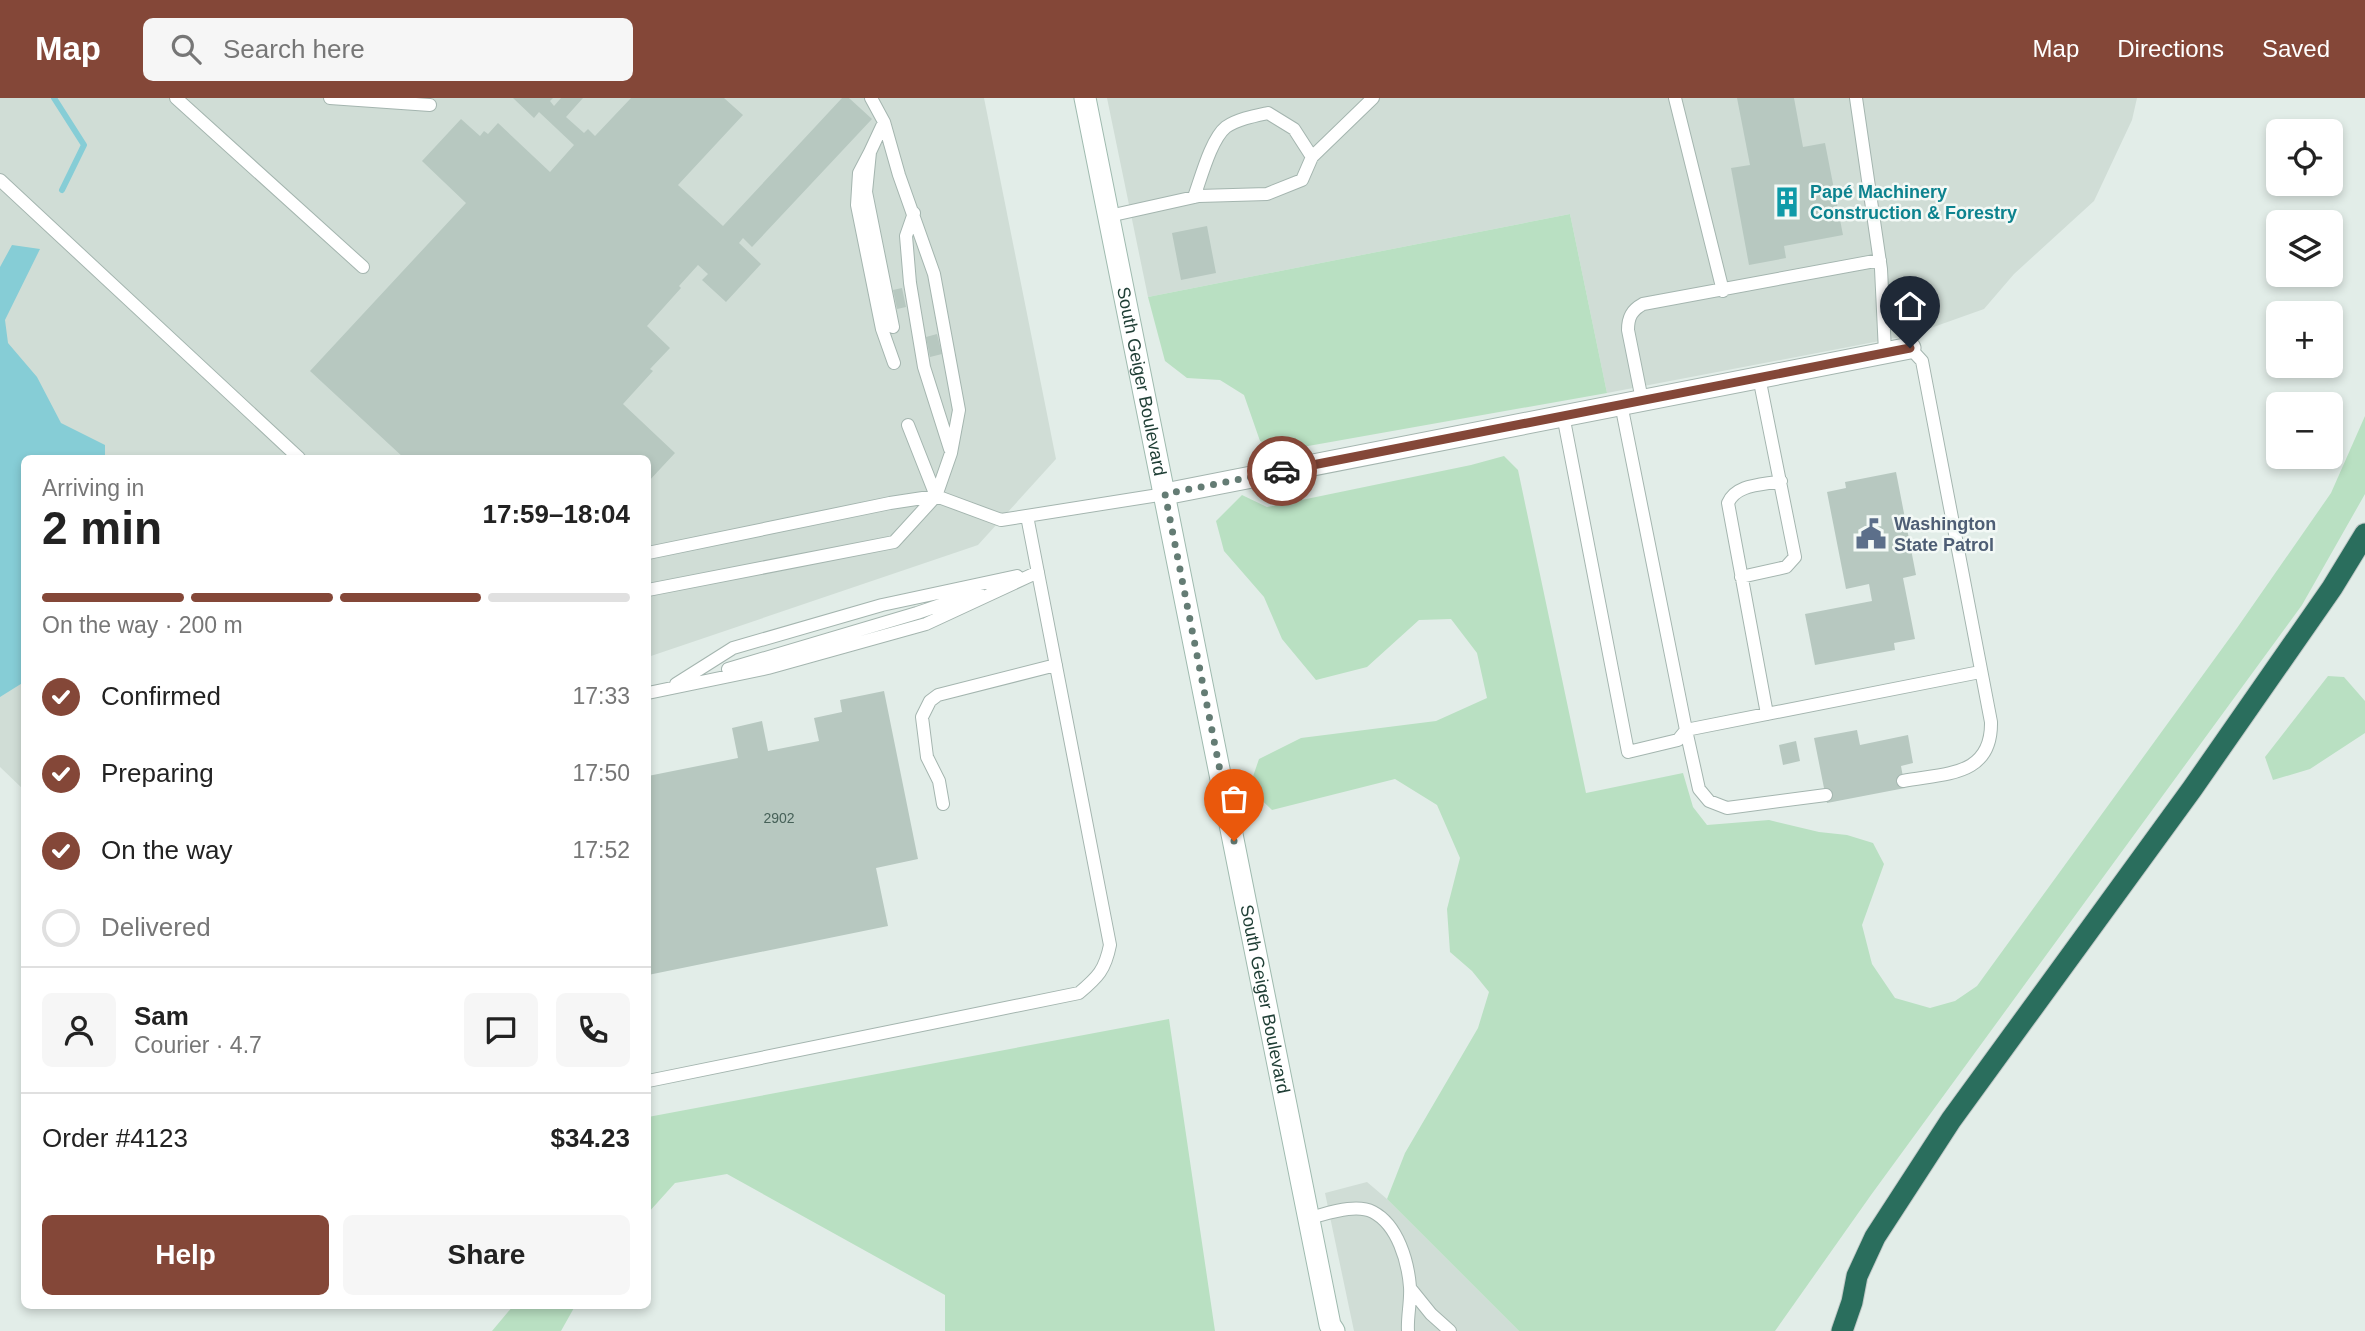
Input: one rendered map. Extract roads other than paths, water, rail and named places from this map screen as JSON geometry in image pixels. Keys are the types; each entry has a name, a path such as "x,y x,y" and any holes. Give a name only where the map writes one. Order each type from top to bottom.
{"highway":[{"path":"1842,1331 1857,1276 1875,1237 1951,1120 2199,778 2332,588 2365,534"},
{"path":"1852,1302 1854,1331"}],"street":[{"name":"South Geiger Boulevard","path":"1085,98 1331,1329"},
{"path":"1165,494 1910,348"}],"lane":[{"path":"176,98 363,267"},
{"path":"332,98 430,105"},
{"path":"651,589 894,542 936,496 951,453 959,410 934,274 899,176 884,122 872,98"},
{"path":"1109,216 1194,197 1267,194 1302,180 1312,157 1373,98"},
{"path":"1675,98 1723,291"},
{"path":"1856,98 1880,260 1885,352"},
{"path":"1194,197 1214,143 1225,128 1246,118 1268,113 1294,129 1312,157"},
{"path":"884,122 859,173 857,205 882,329 894,363"},
{"path":"870,152 866,192 893,327"},
{"path":"0,180 296,455"},
{"path":"914,213 906,236 910,283 924,367 951,453"},
{"path":"1826,795 1727,808 1709,801 1699,789 1686,730 1632,402 1628,321 1635,308 1643,304 1880,260"},
{"path":"1903,781 1968,768 1981,758 1991,736 1991,722 1922,361 1910,348"},
{"path":"1741,578 1786,567 1795,557 1759,377"},
{"path":"1563,415 1628,752 1678,740 1686,730 1980,672"},
{"path":"908,425 936,496"},
{"path":"1767,714 1728,503 1738,490 1781,481"},
{"path":"651,552 936,496 1001,520 1165,494"},
{"path":"651,1080 1079,993 1097,978 1107,962 1110,945 1027,516"},
{"path":"651,691 768,668 926,624 1038,572"},
{"path":"669,688 733,649 882,604 1038,572"},
{"path":"943,804 939,781 927,757 922,717 930,701 938,695 1056,665"},
{"path":"1309,1218 1349,1209 1372,1211 1394,1230 1410,1288 1408,1331"},
{"path":"1410,1288 1431,1314 1451,1331"}],"water":[{"path":"12,245 40,249 5,320 8,343 37,377 61,423 105,445 105,455 21,455 21,684 0,697 0,267"}],"waterway":[{"path":"54,98 84,145 62,190"}],"place":[{"name":"Papé Machinery Construction & Forestry","path":"1787,202"},
{"name":"Washington State Patrol","path":"1871,534"}]}
